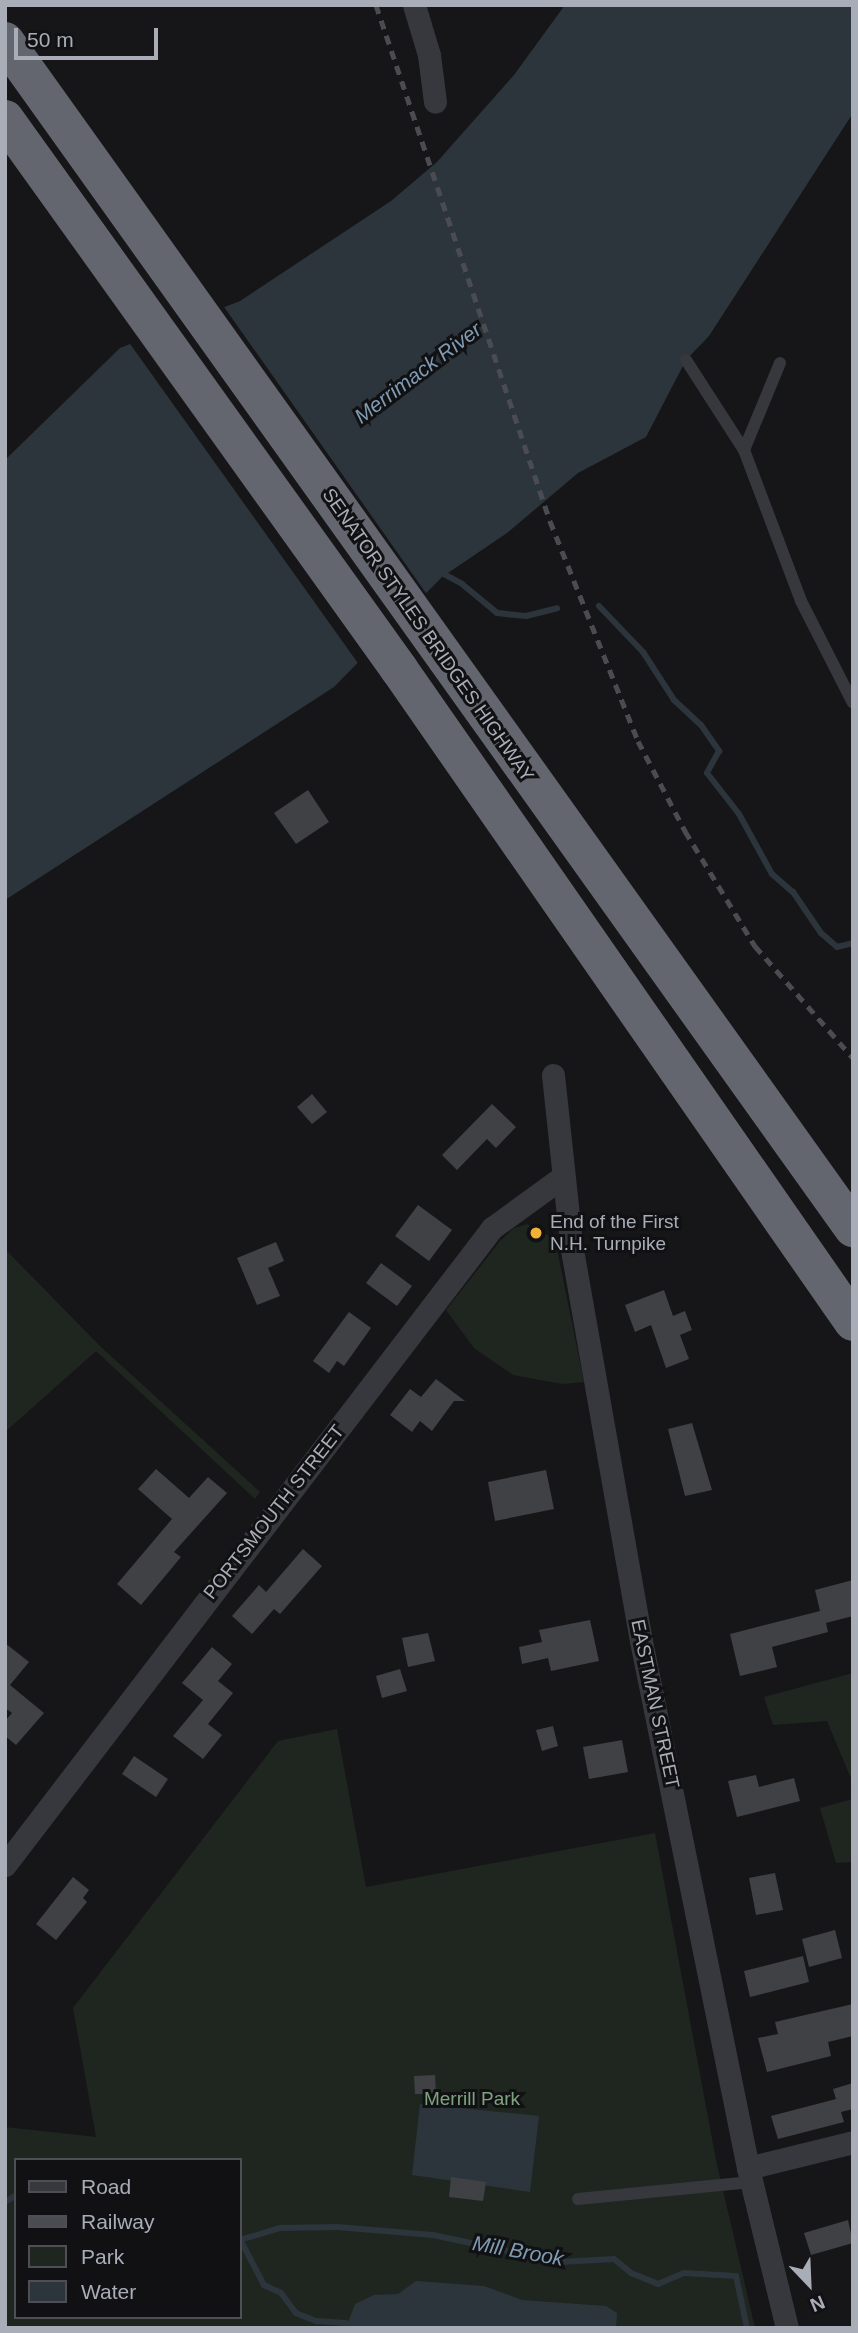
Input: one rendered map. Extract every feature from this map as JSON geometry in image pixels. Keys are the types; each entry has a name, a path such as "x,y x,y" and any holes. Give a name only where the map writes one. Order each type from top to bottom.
{"highway":[{"name":"SENATOR STYLES BRIDGES HIGHWAY","path":"5,41 853,1228"},
{"path":"5,119 399,669 853,1322"},
{"path":"826,1284 853,1335"}],"street":[{"path":"414,5 429,54 435,102"},
{"name":"EASTMAN STREET","path":"553,1075 561,1178 643,1650 749,2175 787,2328"},
{"name":"PORTSMOUTH STREET","path":"5,1865 492,1228 561,1178"},
{"path":"749,2175 853,2142"}],"lane":[{"path":"686,360 744,450 801,601 853,703"},
{"path":"744,450 780,363"},
{"path":"578,2199 749,2175"}],"green space":[{"path":"527,1224 555,1239 584,1382 562,1384 513,1375 474,1348 446,1310 500,1241 514,1228"},
{"path":"5,1249 100,1346 260,1492 255,1499 96,1351 5,1432"},
{"path":"853,1673 853,1783 827,1721 773,1725 764,1697"},
{"name":"Merrill Park","path":"337,1729 366,1887 655,1833 716,2160 755,2328 5,2328 5,2127 96,2137 73,2008 278,1741"},
{"path":"853,1799 853,1862 836,1863 820,1808"}],"water":[{"name":"Merrimack River","path":"565,5 853,5 853,113 709,336 686,360 646,437 578,473 507,533 442,577 334,687 5,900 5,460 120,348 240,301 391,201 437,162 514,75"},
{"path":"420,2104 539,2116 530,2192 412,2175"},
{"path":"416,2281 484,2286 522,2300 606,2306 617,2313 616,2328 346,2328 355,2304 374,2295 398,2294"}],"pier":[{"path":"222,304 428,596 360,666 128,341"}],"building":[{"path":"308,790 329,822 296,844 274,813"},
{"path":"312,1094 327,1112 312,1124 297,1107"},
{"path":"492,1104 516,1127 496,1148 487,1139 457,1170 442,1155"},
{"path":"418,1205 452,1230 429,1261 395,1236"},
{"path":"276,1242 284,1261 268,1268 280,1296 257,1305 237,1258"},
{"path":"381,1263 412,1286 397,1306 366,1283"},
{"path":"664,1290 673,1316 685,1311 692,1330 680,1335 689,1359 666,1368 651,1325 635,1332 625,1305"},
{"path":"349,1312 371,1328 344,1366 337,1361 329,1373 313,1361"},
{"path":"436,1379 465,1401 454,1401 432,1431 420,1421 412,1432 390,1415 410,1389 421,1397"},
{"path":"692,1423 712,1490 685,1496 668,1429"},
{"path":"156,1469 189,1498 208,1477 227,1493 174,1552 181,1557 141,1605 117,1584 172,1519 138,1489"},
{"path":"546,1470 554,1509 495,1521 488,1482"},
{"path":"303,1549 322,1566 280,1614 274,1609 252,1634 232,1616 259,1585 266,1592"},
{"path":"853,1580 853,1616 826,1623 828,1632 772,1647 777,1667 740,1676 730,1634 820,1611 815,1590"},
{"path":"590,1620 599,1661 551,1671 548,1658 522,1664 519,1647 542,1642 539,1630"},
{"path":"428,1633 435,1661 408,1667 402,1638"},
{"path":"5,1643 29,1662 10,1685 44,1713 16,1745 5,1736 5,1721 12,1713 5,1708"},
{"path":"212,1647 232,1664 218,1681 233,1693 208,1724 222,1735 203,1759 173,1736 203,1700 182,1683"},
{"path":"400,1669 407,1691 382,1698 376,1676"},
{"path":"553,1726 558,1746 542,1751 536,1730"},
{"path":"622,1740 628,1772 589,1779 583,1747"},
{"path":"134,1756 168,1779 156,1797 122,1774"},
{"path":"756,1775 759,1787 794,1778 800,1801 737,1817 728,1781"},
{"path":"775,1873 783,1910 756,1915 749,1878"},
{"path":"73,1877 89,1890 83,1898 87,1902 56,1940 36,1924"},
{"path":"835,1930 842,1958 809,1967 802,1939"},
{"path":"803,1956 809,1982 750,1997 744,1971"},
{"path":"853,2004 853,2036 828,2042 831,2056 767,2072 758,2038 778,2034 775,2022"},
{"path":"435,2075 436,2094 415,2094 414,2076"},
{"path":"853,2083 853,2109 841,2112 844,2122 778,2139 771,2116 836,2099 833,2089"},
{"path":"451,2177 486,2182 483,2201 449,2197"},
{"path":"848,2220 853,2243 811,2255 804,2233"}],"waterway":[{"path":"438,571 462,584 497,613 526,616 557,608"},
{"path":"599,606 643,652 674,700 701,725 719,751 707,773 739,814 772,874 793,892 821,933 837,947 853,943"},
{"name":"Mill Brook","path":"5,2202 14,2196"},
{"name":"Mill Brook","path":"242,2239 280,2228 337,2227 433,2235 560,2262 614,2259 631,2273 658,2284 684,2273 736,2276 747,2328"},
{"path":"242,2243 264,2285 281,2293 296,2313 316,2321 346,2323"}],"railway":[{"path":"376,5 550,521 638,741 685,831 755,946 853,1058"}],"place":[{"name":"End of the First N.H. Turnpike","path":"536,1233"}]}
